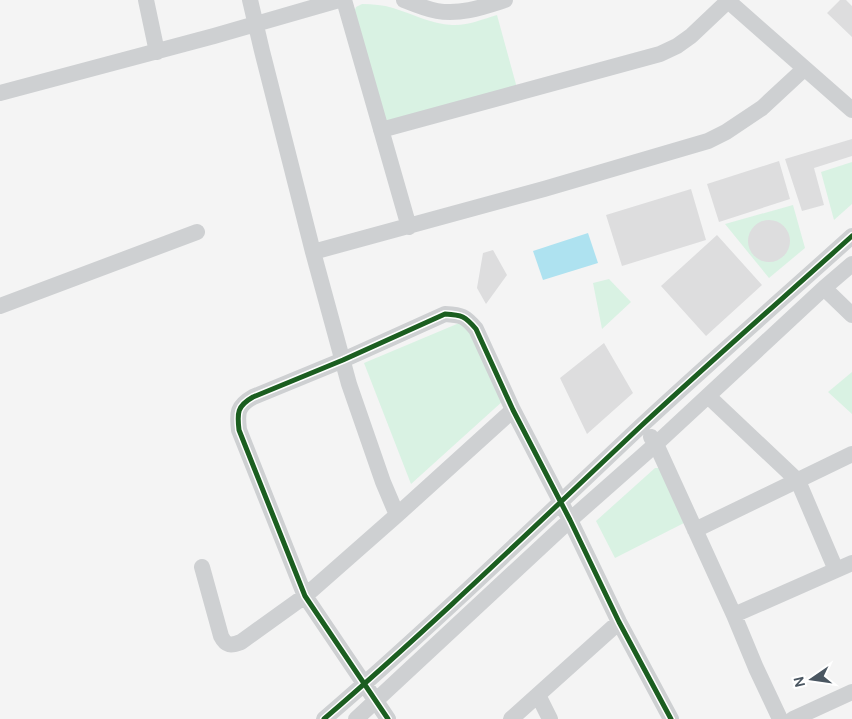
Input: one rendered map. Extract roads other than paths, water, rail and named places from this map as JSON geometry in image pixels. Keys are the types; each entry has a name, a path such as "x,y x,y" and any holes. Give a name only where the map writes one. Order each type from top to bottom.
{"street":[{"path":"146,0 157,52"},
{"path":"250,0 313,252 349,384 383,482 398,514"},
{"path":"0,92 157,52 339,0"},
{"path":"344,0 409,227"},
{"path":"404,0 435,11 460,12 474,10 505,0"},
{"path":"381,130 660,54 677,46 691,36 727,1 852,110"},
{"path":"313,252 544,189 708,140 726,132 762,108 804,69"},
{"path":"0,306 197,232"},
{"path":"324,719 643,425 852,236"},
{"path":"356,719 570,520 656,444 852,264"},
{"path":"824,288 852,315"},
{"path":"388,719 305,596 239,430 237,416 242,403 253,397 343,360 445,314 458,315 468,319 476,329 513,410 570,520 619,622 671,719"},
{"path":"708,396 798,481 836,570"},
{"path":"202,567 224,642 235,645 242,642 305,596 513,410"},
{"path":"643,425 656,444 780,719"},
{"path":"695,530 852,454"},
{"path":"734,615 852,563"},
{"path":"511,719 619,622"},
{"path":"793,719 852,692"},
{"path":"538,695 550,719"}],"water":[{"path":"588,233 598,263 543,280 533,251"}]}
